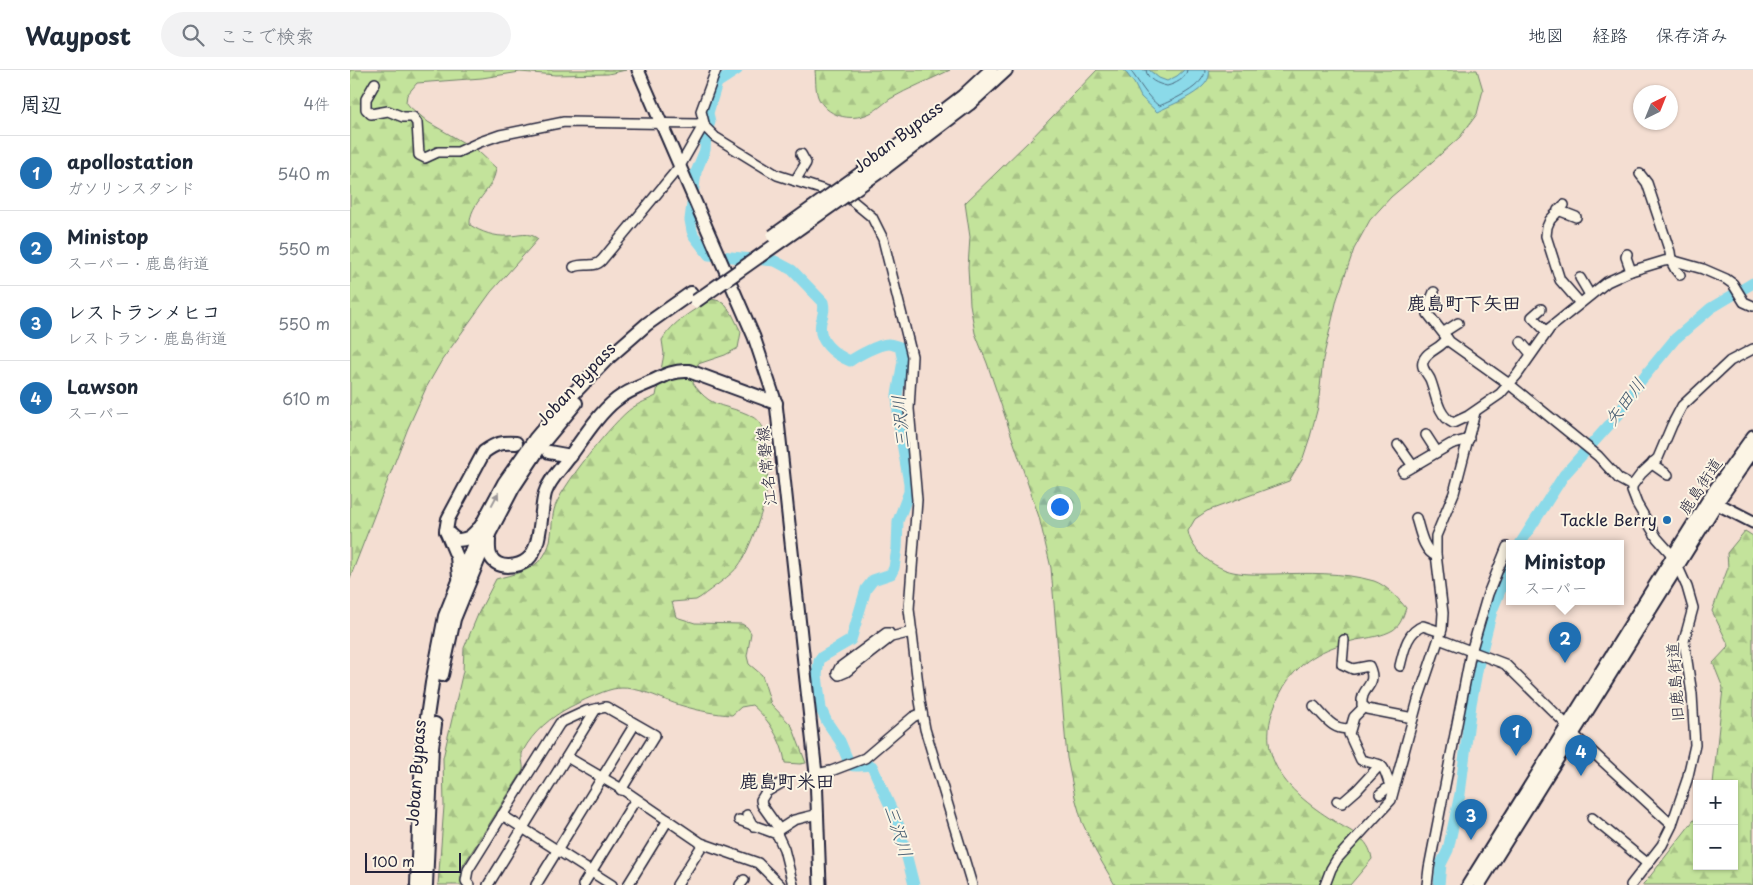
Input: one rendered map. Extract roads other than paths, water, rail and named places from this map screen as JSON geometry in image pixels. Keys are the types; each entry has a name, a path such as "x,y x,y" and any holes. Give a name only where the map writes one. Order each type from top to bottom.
{"highway":[{"name":"Joban Bypass","path":"884,163 991,70"},
{"name":"Joban Bypass","path":"417,885 422,751 432,683 445,616 464,581 509,476 535,439 574,393 607,359 647,324 694,297 969,104 1006,70"},
{"path":"446,531 456,540 462,540 471,538 485,530 492,559 498,564 508,566 519,564 528,559 533,553 537,542 545,493 554,478 605,412 617,399 626,393 676,371 697,373 776,403"},
{"path":"498,564 480,571 464,581 457,557 446,531 448,519 484,452 494,444 501,442 516,443"},
{"path":"549,452 571,456"},
{"name":"Joban Bypass","path":"426,885 432,747 440,685 464,581"}],"main road":[{"name":"江名常磐線","path":"638,70 754,337 776,403 816,774 820,885"},
{"name":"鹿島街道","path":"1715,498 1753,436"},
{"path":"1479,885 1571,730 1675,561 1715,498 1753,451"},
{"path":"1715,498 1753,513"},
{"path":"1715,498 1753,522"},
{"path":"1468,885 1571,730"}],"street":[{"path":"716,70 701,111 704,123 716,137 762,167 794,181 849,198 872,217 884,239 912,356 909,409 917,500 909,609 922,713 925,729 972,885"},
{"path":"375,83 366,99 366,109 371,114 388,111 413,117 417,123 419,155 424,158 438,152 458,152 500,135 564,122 704,123"},
{"path":"574,266 598,264 680,166 704,123"},
{"path":"794,181 806,163 801,154"},
{"path":"1640,174 1647,183 1668,245 1671,260 1680,275"},
{"path":"1576,217 1561,208 1550,220 1546,236 1560,280 1580,303"},
{"path":"1627,254 1626,258 1630,271"},
{"path":"1458,323 1446,335 1443,345 1425,357 1422,364 1438,404 1450,422 1456,422 1476,412 1500,394 1547,332 1607,282 1630,271 1664,260 1671,260 1703,269 1733,284 1744,302 1753,306"},
{"path":"1580,278 1590,295"},
{"path":"1434,292 1426,316 1446,335 1450,342 1509,384 1598,456 1619,479 1632,486 1640,474 1658,458 1682,406 1730,361 1753,349"},
{"path":"1540,309 1532,317 1547,332"},
{"path":"1521,342 1531,354"},
{"path":"1325,885 1337,859 1390,803 1393,783 1440,636 1444,613 1436,556 1438,528 1454,493 1476,412"},
{"path":"1426,435 1436,452"},
{"path":"1403,472 1436,452 1459,441 1469,440"},
{"path":"1398,445 1413,466"},
{"path":"1653,462 1655,466 1668,475"},
{"name":"旧鹿島街道","path":"1631,885 1662,845 1672,825 1687,780 1695,745 1692,694 1684,641 1693,608 1688,587 1675,561 1656,538 1637,504 1632,486"},
{"path":"1416,518 1426,546 1436,556"},
{"path":"1427,885 1430,860 1471,652 1488,594 1506,549"},
{"path":"1400,666 1407,641 1423,626 1471,652 1505,664 1571,730 1672,825"},
{"path":"891,636 889,633 886,633 840,667 837,674 846,672 891,636 912,632"},
{"path":"1344,640 1342,664 1353,669 1367,665 1370,667 1372,679 1364,692 1361,703 1364,708 1413,718"},
{"path":"1314,706 1337,728 1344,730 1350,728"},
{"path":"469,885 466,881 468,870 560,723 586,711 606,707 655,735 621,790"},
{"path":"1364,708 1354,717 1349,734 1361,760 1380,765 1393,783"},
{"path":"488,885 596,709"},
{"path":"816,774 831,771 865,758 914,717 922,713"},
{"path":"536,885 635,724"},
{"path":"567,757 636,798 703,844 758,863 780,885"},
{"path":"1337,801 1342,803 1380,765"},
{"path":"783,782 766,792 761,800 778,831 793,885"},
{"path":"1380,794 1393,783"},
{"path":"583,885 636,798"},
{"path":"743,818 753,826 778,831 794,820 818,814"},
{"path":"502,815 612,885"},
{"path":"1592,818 1648,864"},
{"path":"628,885 668,820"},
{"path":"677,885 703,844"}],"water":[{"path":"1124,70 1149,70 1159,78 1167,81 1184,70 1209,70 1209,77 1205,84 1190,96 1157,112 1141,97 1134,83"}],"waterway":[{"name":"三沢川","path":"737,70 717,83 708,113 710,122 706,135 705,150 696,172 690,220 694,236 709,255 775,261 792,270 823,302 824,310 820,329 824,341 833,351 844,358 850,361 884,345 890,344 900,347 903,361 897,395 899,426 909,492 898,521 894,568 891,574 873,580 866,589 851,640 822,657 819,661 817,675 821,709 840,741 850,765 872,766 899,826 914,885"},
{"name":"矢田川","path":"1523,540 1564,475 1619,414 1634,389 1675,339 1711,308 1753,283"},
{"name":"矢田川","path":"1439,885 1441,864 1448,850 1460,794 1471,704 1478,666 1492,611 1506,576"}],"place":[{"name":"Tackle Berry","path":"1667,520"},
{"name":"Ministop","path":"1565,663"},
{"name":"apollostation","path":"1516,756"},
{"name":"Lawson","path":"1581,776"},
{"name":"レストランメヒコ","path":"1471,840"}],"district":[{"name":"鹿島町下矢田","path":"1464,303"},
{"name":"鹿島町米田","path":"787,781"}]}
